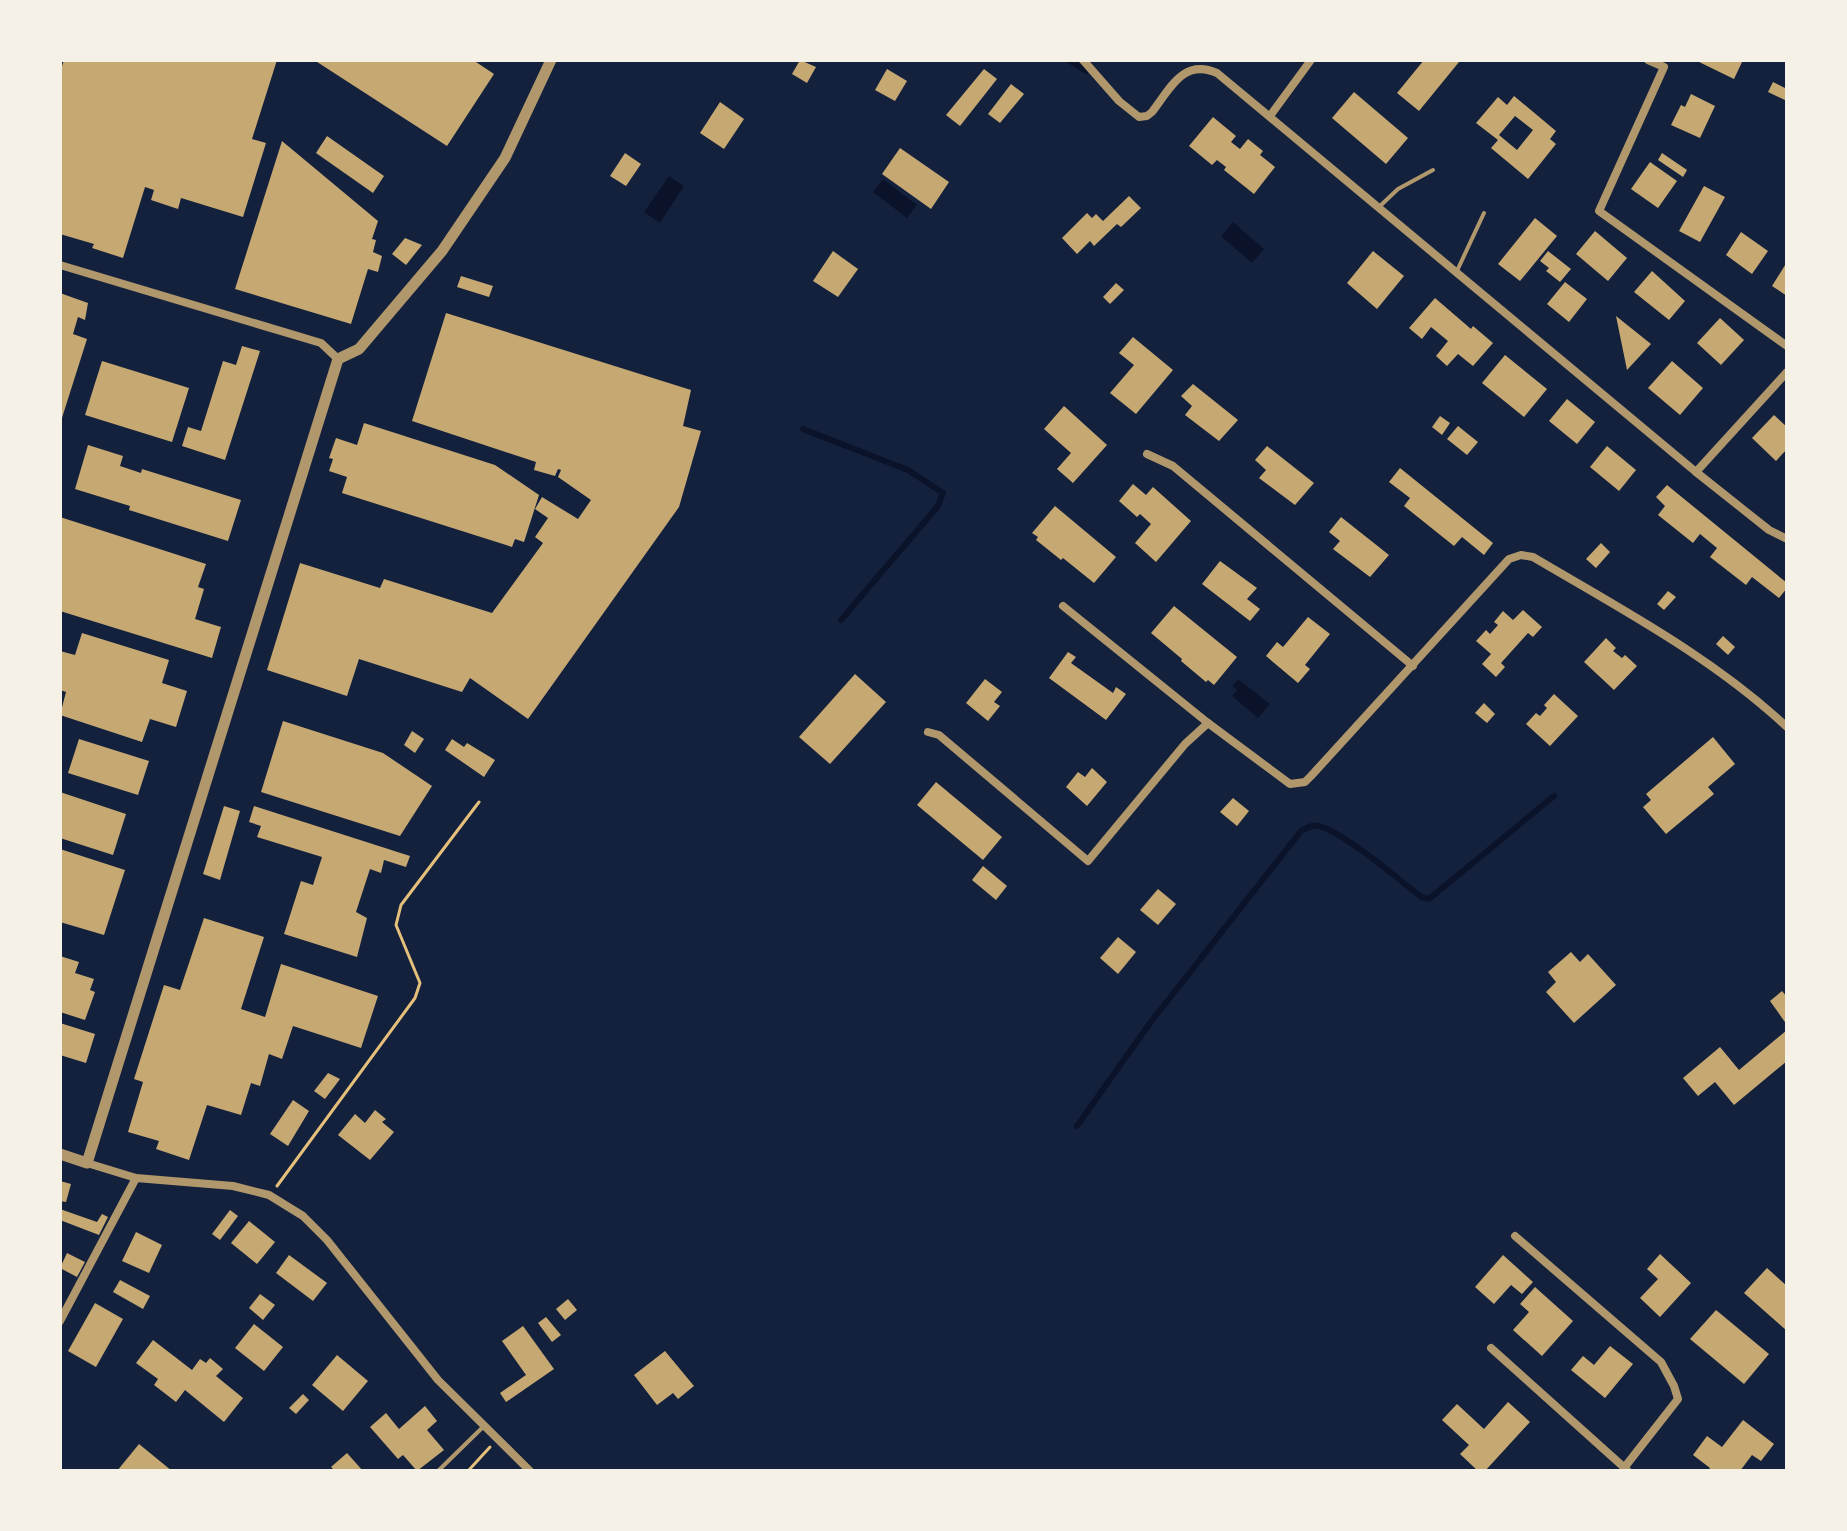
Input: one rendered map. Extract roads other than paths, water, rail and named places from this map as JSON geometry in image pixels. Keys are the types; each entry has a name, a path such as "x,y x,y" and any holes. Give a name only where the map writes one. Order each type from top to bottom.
{"street":[{"path":"87,1163 338,359 359,349 442,251 505,158 551,60"},
{"path":"1083,60 1119,101 1139,117 1147,116 1180,76 1197,68 1217,73 1696,472 1769,530 1787,539"},
{"path":"1270,116 1311,60"},
{"path":"1648,60 1664,67 1599,211 1787,346"},
{"path":"60,265 321,343 338,359"},
{"path":"1696,472 1787,372"},
{"path":"1147,454 1173,466 1413,666"},
{"path":"1063,606 1283,780 1298,784 1311,776 1509,559 1521,555 1533,557 1723,672 1787,727"},
{"path":"928,732 939,735 1088,861 1185,744 1208,723"},
{"path":"60,1154 136,1178 233,1186 269,1195 303,1216 327,1240 438,1380 530,1471"},
{"path":"60,1321 136,1178"},
{"path":"1491,1348 1626,1469 1678,1399 1661,1362 1515,1236"}],"lane":[{"path":"1378,208 1398,189 1433,170"},
{"path":"1456,273 1484,213"},
{"path":"438,1471 485,1425"}],"water":[{"path":"669,176 684,186 660,223 644,212"},
{"path":"883,179 917,205 907,218 873,192"},
{"path":"1233,222 1264,249 1252,263 1221,236"},
{"path":"1238,679 1270,704 1258,718 1232,696 1237,690 1232,686"}],"waterway":[{"path":"1069,60 1086,71"},
{"path":"803,429 908,470 943,493 938,506 841,620"},
{"path":"1077,1126 1150,1023 1301,831 1315,826 1328,830 1371,857 1421,897 1429,899 1554,796"}]}
